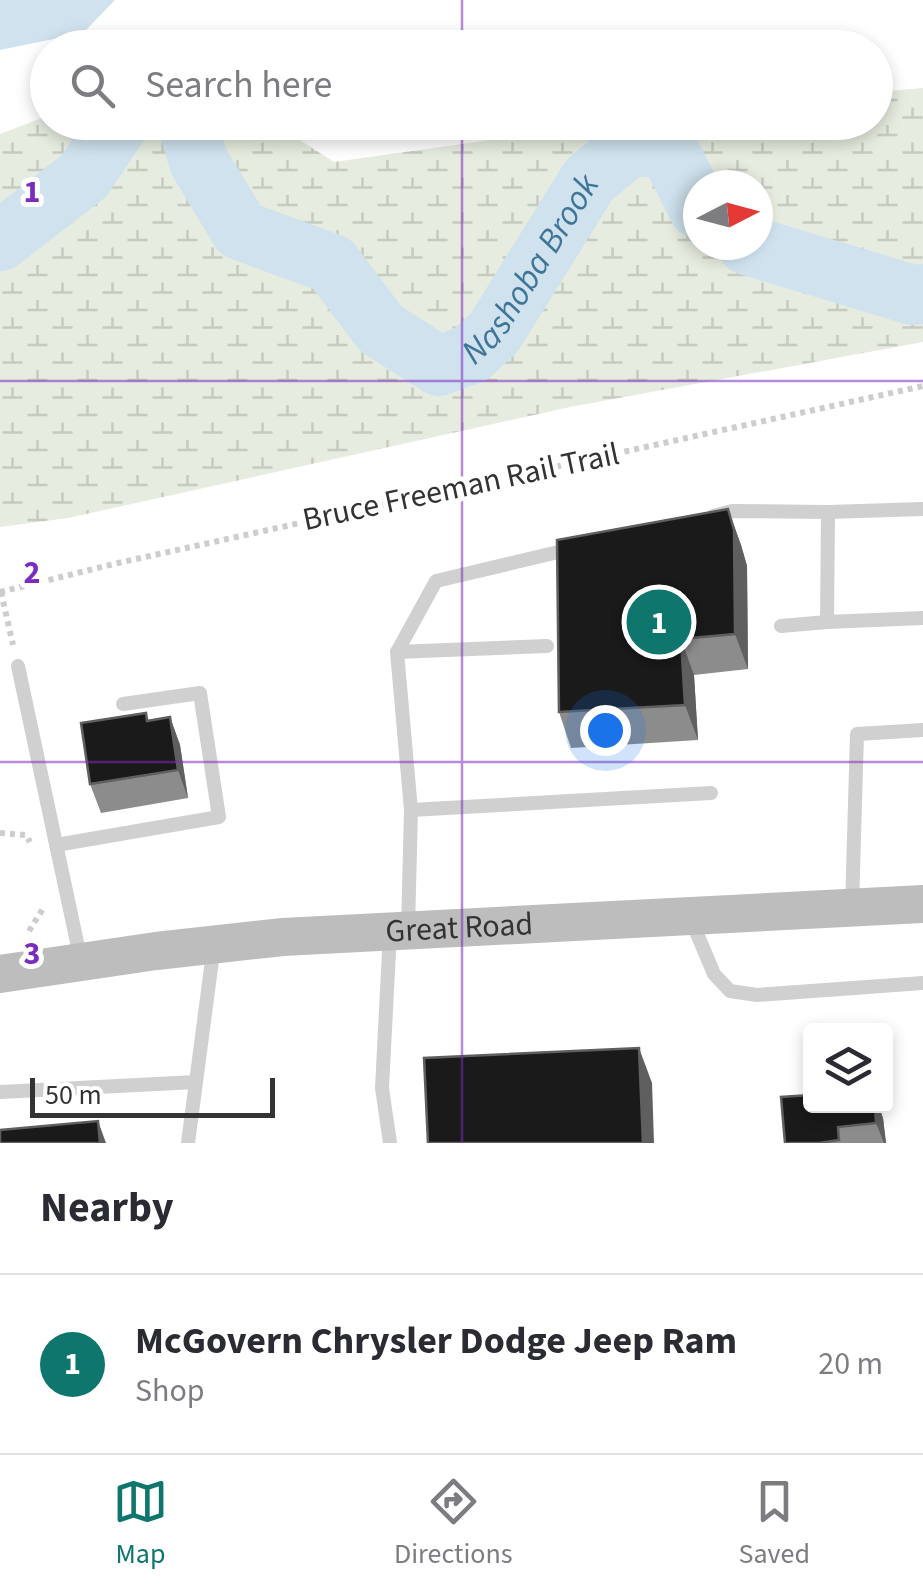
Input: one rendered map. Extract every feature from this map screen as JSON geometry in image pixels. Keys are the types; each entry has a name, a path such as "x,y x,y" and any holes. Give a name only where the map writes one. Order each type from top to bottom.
{"main road":[{"name":"Great Road","path":"0,974 214,945 399,930 923,904"}],"lane":[{"path":"698,519 732,512 923,509"},
{"path":"827,622 828,512"},
{"path":"390,1143 382,1088 411,810 397,652 436,581 587,545"},
{"path":"781,626 923,618"},
{"path":"397,652 546,646"},
{"path":"18,666 81,962"},
{"path":"56,845 219,817 200,694 122,704"},
{"path":"852,908 857,734 923,730"},
{"path":"411,810 712,792"},
{"path":"689,916 714,974 730,991 757,995 923,983"},
{"path":"188,1143 214,945"},
{"path":"0,1092 196,1082"}],"path":[{"name":"Bruce Freeman Rail Trail","path":"0,592 923,386"},
{"path":"0,592 18,666"},
{"path":"0,833 26,835 32,847"},
{"path":"29,931 44,908 44,890"}],"green space":[{"path":"923,88 923,342 570,407 68,518 0,527 0,134 30,123 30,140 300,140 334,162 491,140 893,140 893,91"}],"water":[{"path":"0,0 115,0 86,30 30,30 30,44 0,50"}],"building":[{"path":"728,509 734,530 735,634 681,639 685,705 559,712 557,540"},
{"path":"146,713 147,721 170,717 178,770 90,784 81,723"},
{"path":"639,1048 643,1143 428,1143 424,1058"},
{"path":"803,1095 803,1113 875,1113 876,1123 838,1127 839,1140 785,1143 781,1097"},
{"path":"98,1121 100,1143 0,1143 0,1130"}],"waterway":[{"name":"Nashoba Brook","path":"0,241 84,176 108,140"},
{"name":"Nashoba Brook","path":"192,140 199,162 240,230 332,264 381,329 439,366 471,354 494,333 589,180 630,146 668,148 683,178"},
{"name":"Nashoba Brook","path":"773,253 913,295 923,294"}],"place":[{"name":"McGovern Chrysler Dodge Jeep Ram","path":"659,622"}]}
